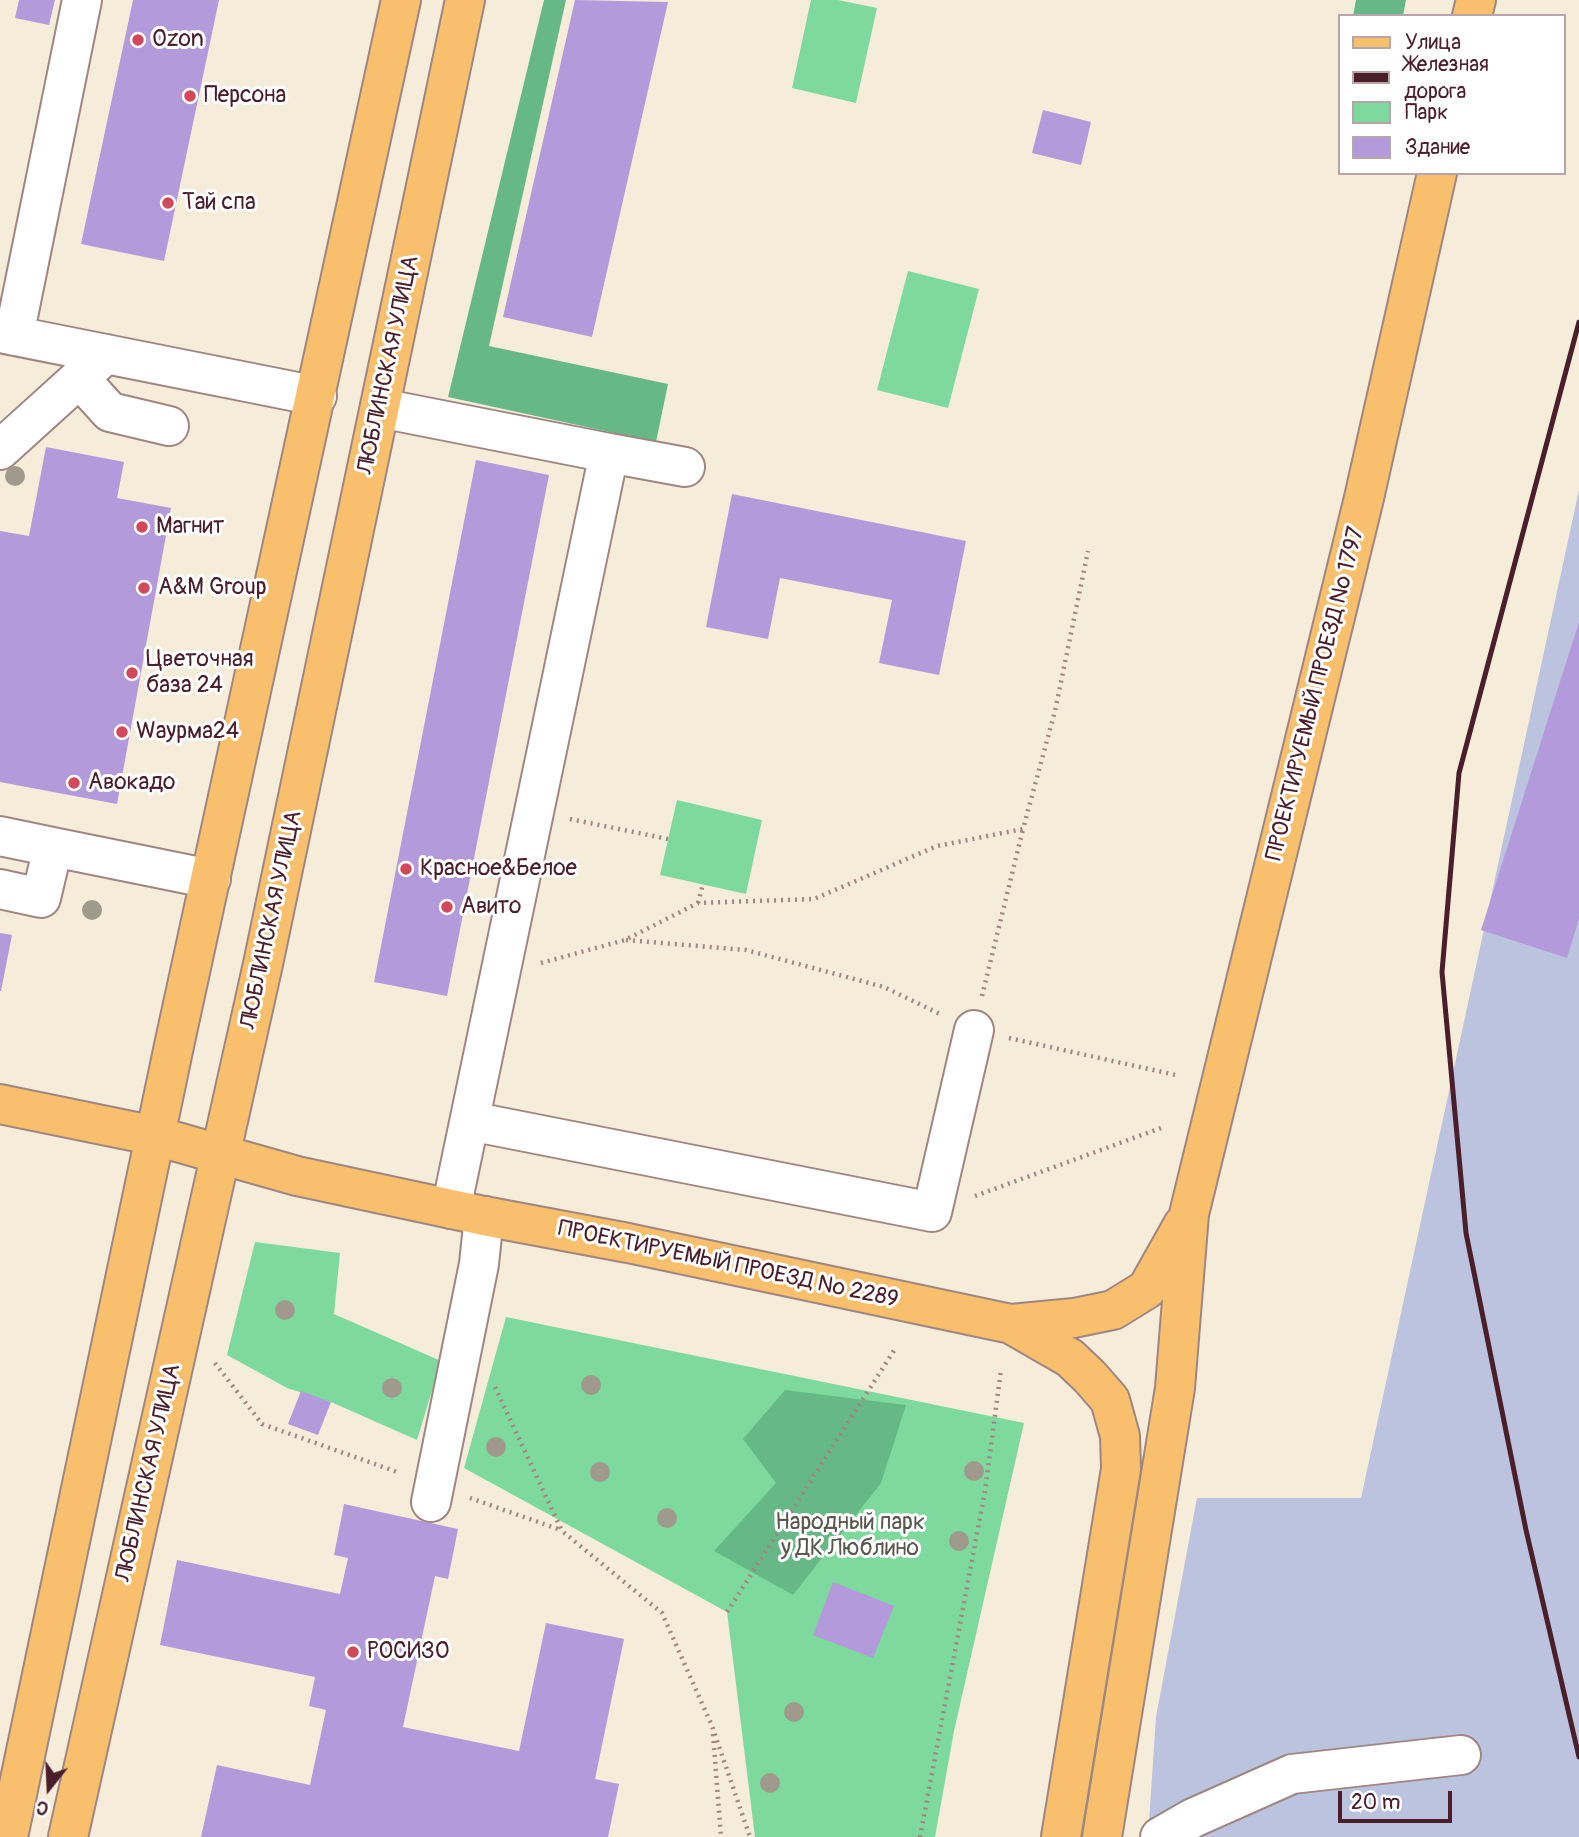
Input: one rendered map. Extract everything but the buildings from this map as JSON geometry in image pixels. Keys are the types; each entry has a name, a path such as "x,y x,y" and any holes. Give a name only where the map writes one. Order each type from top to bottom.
{"main road":[{"path":"8,1837 401,0"},
{"name":"ЛЮБЛИНСКАЯ УЛИЦА","path":"68,1837 222,1154 465,0"},
{"name":"ПРОЕКТИРУЕМЫЙ ПРОЕЗД № 1797","path":"1189,1214 1364,498 1437,175"},
{"name":"ПРОЕКТИРУЕМЫЙ ПРОЕЗД № 2289","path":"0,1104 156,1136 298,1176 1011,1324 1074,1318 1113,1310 1147,1289 1189,1214"},
{"path":"1102,1837 1175,1388 1189,1214"},
{"path":"1011,1324 1070,1358 1090,1377 1110,1400 1119,1436 1121,1469 1061,1837"}],"lane":[{"path":"82,0 7,335 92,366 317,396"},
{"path":"92,366 110,412 169,426"},
{"path":"0,450 92,366"},
{"path":"380,408 685,467"},
{"path":"433,1494 478,1264 467,1212 470,1121 609,453"},
{"path":"0,836 211,879"},
{"path":"0,889 41,898 53,847"},
{"path":"470,1121 932,1212 974,1030"},
{"path":"1160,1837 1193,1818 1292,1774 1461,1755"}],"path":[{"path":"974,1030 1055,711 1088,551"},
{"path":"534,812 668,839"},
{"path":"500,975 625,940 698,904 814,899 937,846 1023,829"},
{"path":"698,904 703,884"},
{"path":"625,940 746,950 884,987 974,1030 1176,1075"},
{"path":"932,1212 1161,1128"},
{"path":"727,1612 895,1349"},
{"path":"215,1363 262,1424 433,1494 562,1531 662,1613 712,1726 750,1837"},
{"path":"920,1837 985,1491 1001,1370"},
{"path":"495,1386 562,1531"},
{"path":"712,1726 720,1837"}],"shaded area":[{"path":"1579,490 1579,1837 1148,1837 1156,1717 1197,1498 1361,1498"}],"green space":[{"path":"544,0 566,0 489,346 668,384 656,442 448,397"},
{"path":"811,0 838,0 877,8 856,103 792,88"},
{"path":"1356,0 1406,0 1403,14 1353,14"},
{"path":"908,271 979,289 948,408 877,390"},
{"path":"677,800 762,820 746,894 660,875"},
{"path":"255,1242 340,1253 334,1314 441,1361 417,1440 331,1402 287,1388 227,1355"},
{"name":"Народный парк у ДК Люблино","path":"506,1317 1024,1423 954,1731 935,1837 755,1837 727,1612 464,1468"},
{"path":"785,1390 906,1405 881,1483 793,1595 714,1551 776,1483 743,1439"}],"railway":[{"path":"1579,322 1459,773 1442,972 1466,1233 1526,1530 1579,1757"}],"place":[{"name":"Ozon","path":"138,40"},
{"name":"Персона","path":"190,96"},
{"name":"Тай спа","path":"168,203"},
{"name":"Магнит","path":"142,527"},
{"name":"A&M Group","path":"144,588"},
{"name":"Цветочная база 24","path":"132,673"},
{"name":"Wаурма24","path":"122,732"},
{"name":"Авокадо","path":"74,783"},
{"name":"Красное&Белое","path":"406,869"},
{"name":"Авито","path":"447,907"},
{"name":"РОСИЗО","path":"353,1652"}]}
